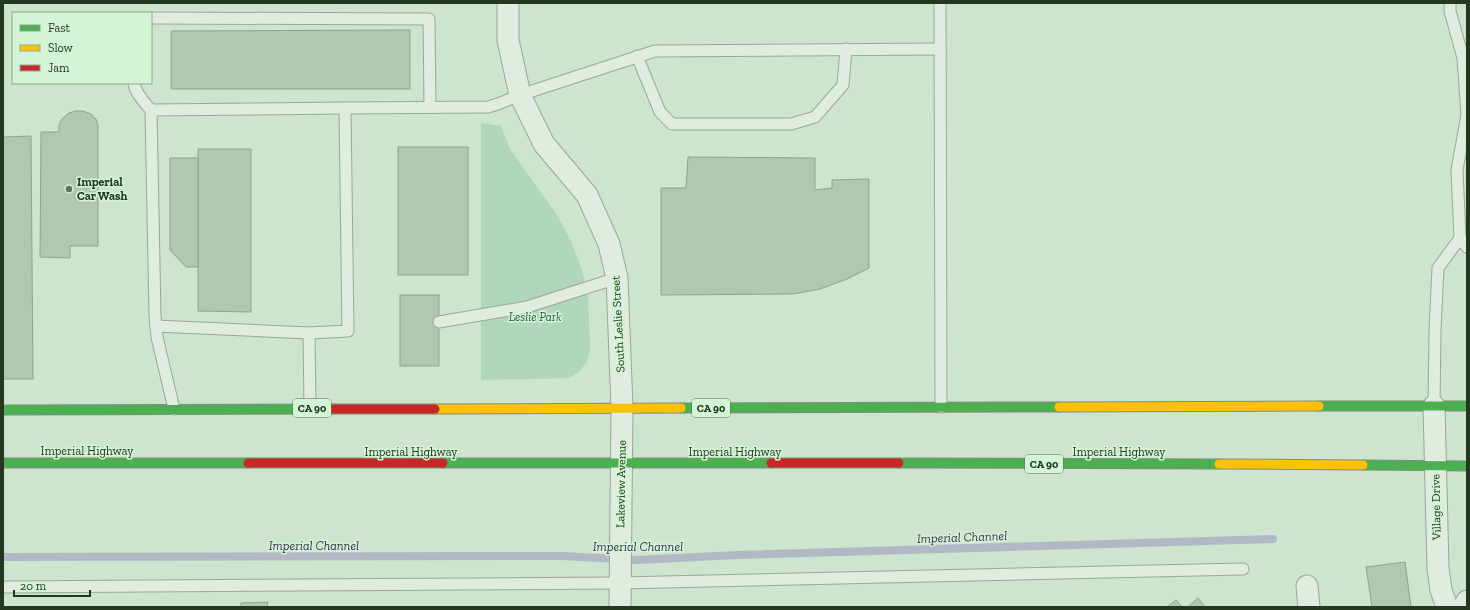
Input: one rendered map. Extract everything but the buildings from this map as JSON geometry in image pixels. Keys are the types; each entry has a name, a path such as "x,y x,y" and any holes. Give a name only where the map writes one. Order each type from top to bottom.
{"main road":[{"name":"CA 90","path":"3,410 1467,406"},
{"name":"Imperial Highway","path":"3,463 1150,463 1467,466"}],"street":[{"name":"South Leslie Street","path":"508,3 508,40 520,95 544,144 587,195 609,244 617,278 622,408"},
{"name":"Village Drive","path":"1434,406 1438,568 1441,590 1447,607"},
{"name":"Lakeview Avenue","path":"620,607 622,408"},
{"path":"1307,586 1309,607"},
{"path":"1464,607 1467,601"}],"lane":[{"path":"940,3 940,407"},
{"path":"1450,3 1450,11 1463,58 1467,115 1457,170 1460,238 1467,247"},
{"path":"152,18 429,20 430,107"},
{"path":"151,110 488,107 520,95 655,51 940,49"},
{"path":"637,56 660,112 672,124 791,124 815,117 843,85 846,50"},
{"path":"134,84 141,99 151,110 156,326 174,409"},
{"path":"156,326 308,333 348,331 345,108"},
{"path":"1434,406 1435,330 1438,268 1460,238"},
{"path":"439,322 527,307 617,278"},
{"path":"308,333 310,408"},
{"path":"3,587 620,584 1243,569"}],"green space":[{"name":"Leslie Park","path":"481,123 501,126 510,149 557,215 571,241 581,267 588,294 590,348 588,360 580,371 569,378 481,380"}],"waterway":[{"name":"Imperial Channel","path":"3,557 562,556 637,560 738,555 1273,539"}],"traffic: fast":[{"path":"1319,406 1467,406"},
{"path":"681,408 1059,407"},
{"path":"3,410 334,409"},
{"path":"3,463 248,463"},
{"path":"443,463 771,463"},
{"path":"899,463 1219,464"},
{"path":"1363,465 1467,466"}],"traffic: slow":[{"path":"1059,407 1319,406"},
{"path":"435,409 681,408"},
{"path":"1219,464 1363,465"}],"traffic: jam":[{"path":"334,409 435,409"},
{"path":"248,463 443,463"},
{"path":"771,463 899,463"}],"place":[{"name":"Imperial Car Wash","path":"69,189"}]}
